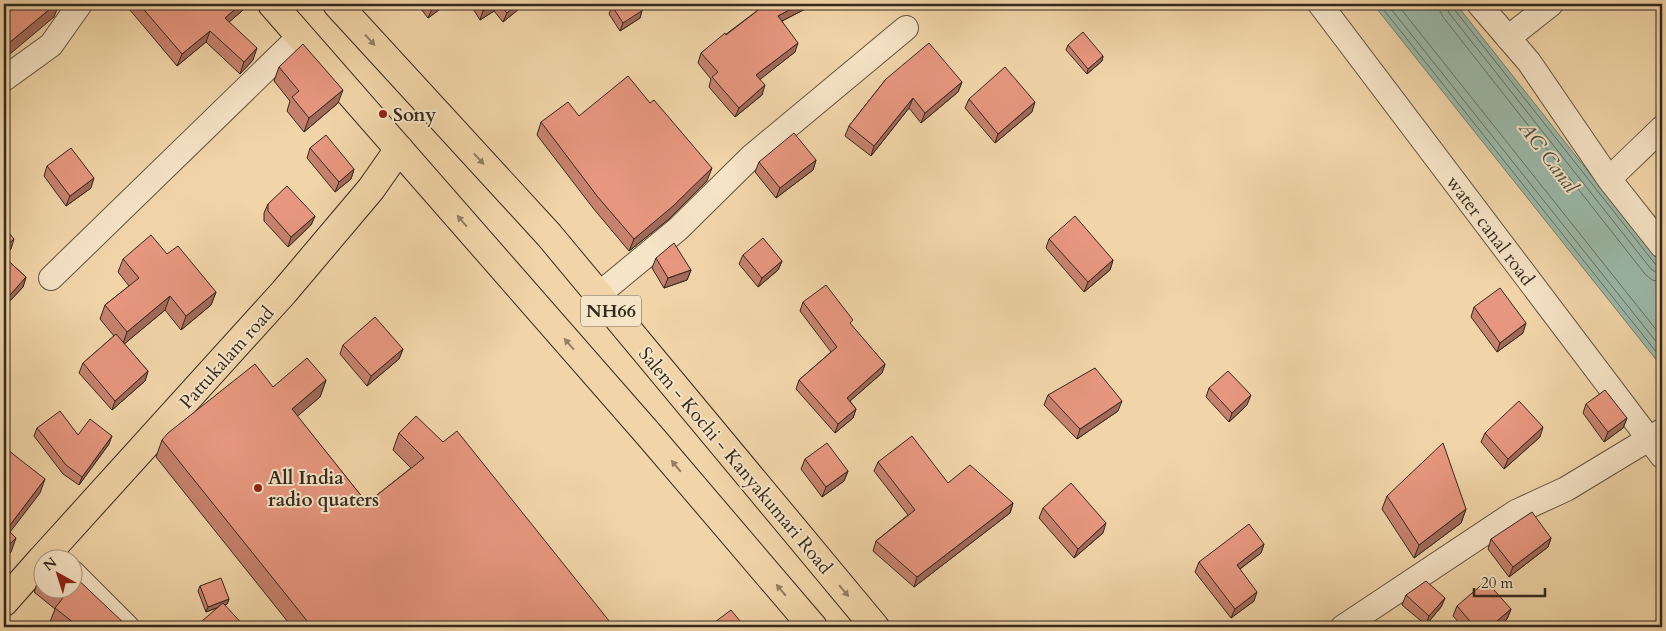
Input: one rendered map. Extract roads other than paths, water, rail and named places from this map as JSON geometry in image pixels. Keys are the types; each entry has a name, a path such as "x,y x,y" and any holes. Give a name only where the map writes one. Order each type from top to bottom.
{"main road":[{"path":"272,4 643,428 813,627"},
{"name":"Salem - Kochi - Kanyakumari Road","path":"337,4 549,235 875,627"},
{"name":"Pattukalam road","path":"57,548 284,292 371,189 399,149"},
{"name":"Pattukalam road","path":"4,602 32,574"}],"street":[{"path":"4,79 51,45 80,4"},
{"name":"water canal road","path":"1320,4 1658,442"},
{"path":"1479,4 1529,62 1609,179 1662,246"},
{"path":"1508,38 1551,4"},
{"path":"598,295 678,229 751,157 906,28"},
{"path":"51,278 300,36"},
{"path":"1609,179 1662,128"},
{"path":"1343,627 1516,512 1658,442"},
{"path":"82,582 128,627"}],"water":[{"name":"AC Canal","path":"1373,4 1456,4 1662,265 1662,367"}],"place":[{"name":"Sony","path":"383,114"},
{"name":"All India radio quaters","path":"258,488"}]}
